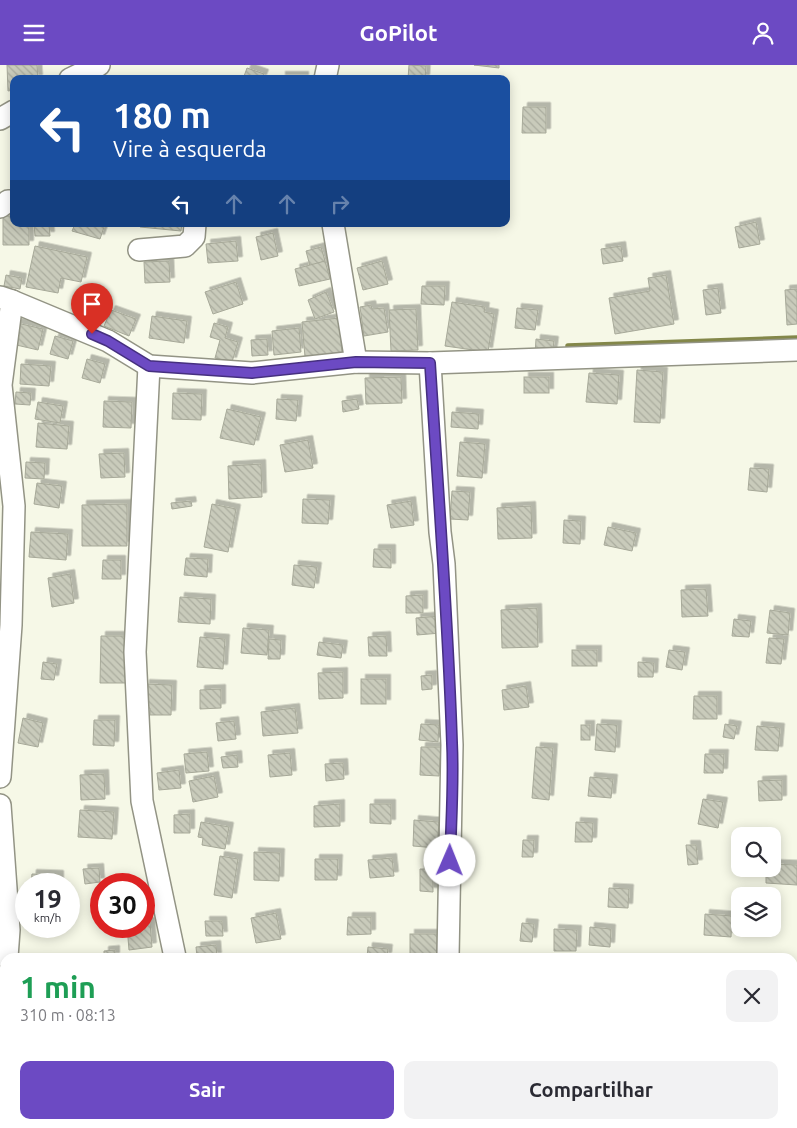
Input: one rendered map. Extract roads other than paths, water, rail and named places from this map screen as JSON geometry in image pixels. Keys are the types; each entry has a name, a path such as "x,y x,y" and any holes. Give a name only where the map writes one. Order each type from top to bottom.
{"street":[{"path":"78,75 99,65"},
{"path":"139,250 185,246 194,237 195,227"},
{"path":"334,227 356,362"},
{"path":"0,777 10,625 14,506 1,385 6,299 108,341 149,366 252,373 356,362 430,363 797,350"},
{"path":"430,363 440,532 444,564 452,745 448,953"},
{"path":"149,366 135,652 142,801 174,953"},
{"path":"0,805 9,930 7,953"}],"waterway":[{"path":"568,346 797,338"}]}
